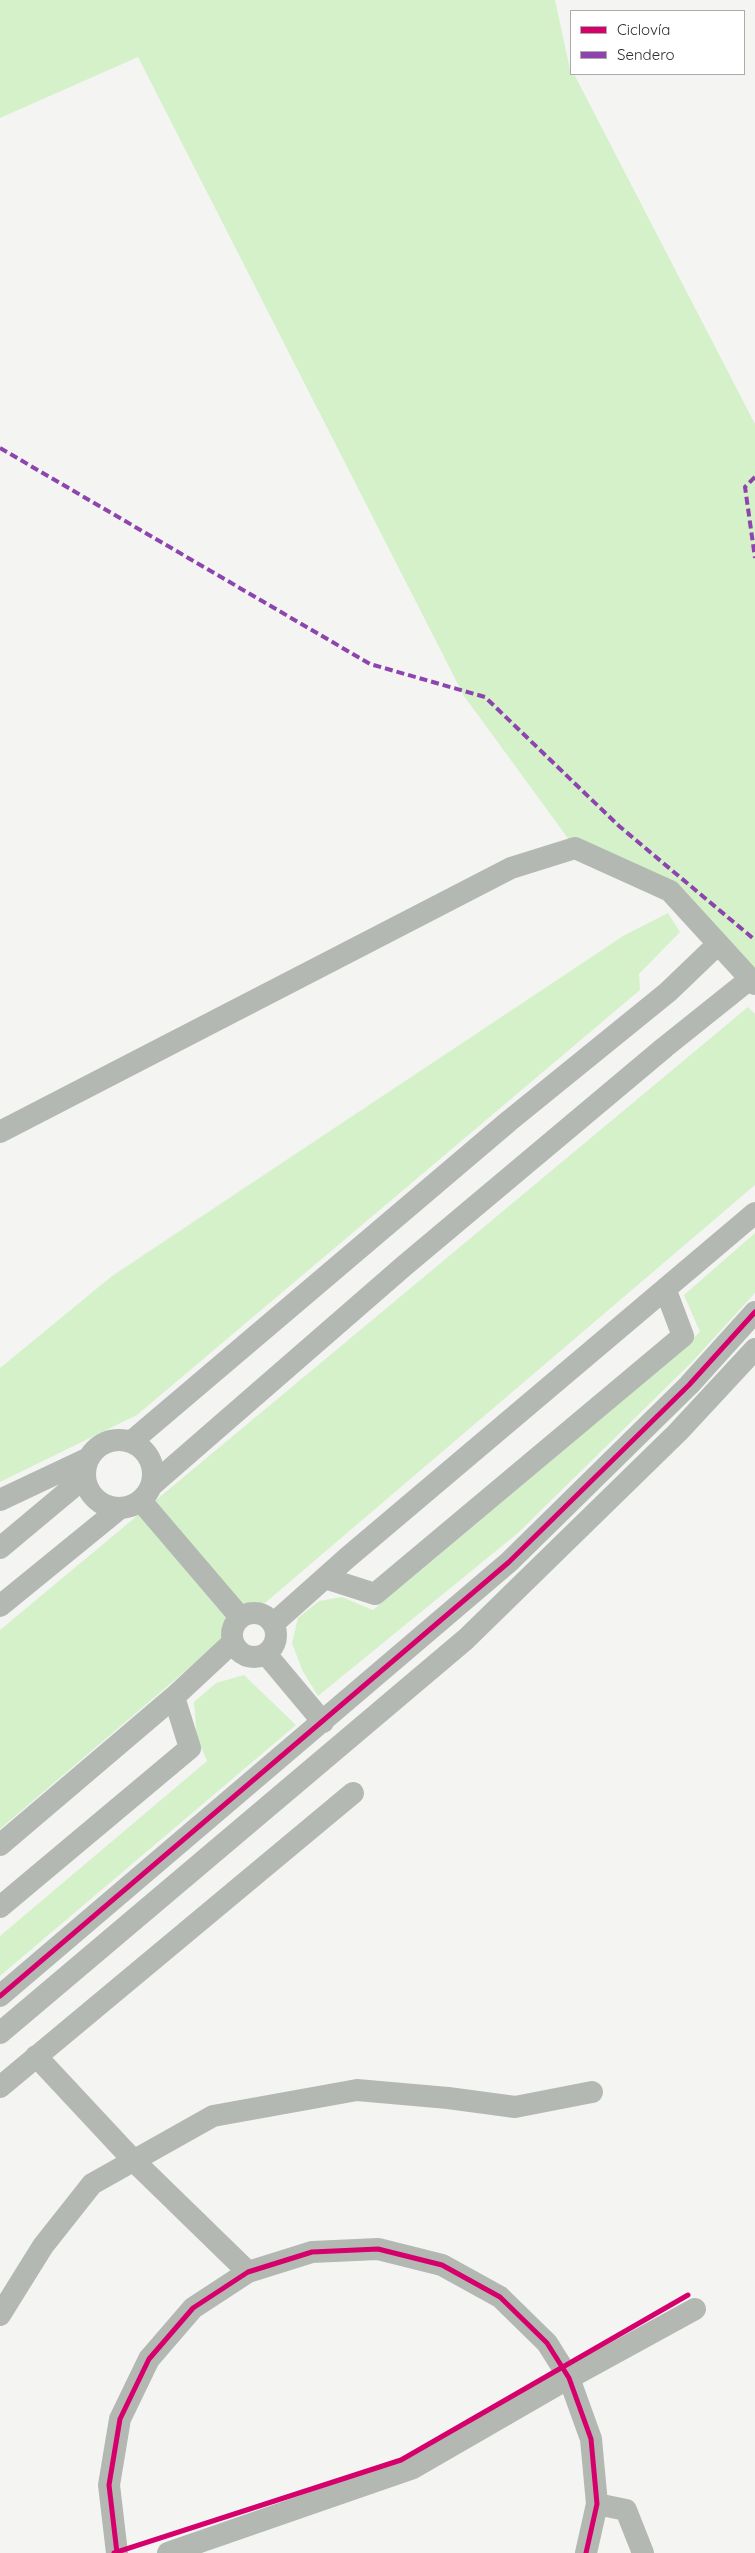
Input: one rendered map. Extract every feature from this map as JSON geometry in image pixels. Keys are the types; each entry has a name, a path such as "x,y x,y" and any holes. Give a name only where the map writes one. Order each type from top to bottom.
{"street":[{"path":"0,1132 511,868 575,848 670,891 753,982 664,1047 404,1266 130,1506 111,1508 95,1499 88,1490 87,1468"},
{"path":"131,1442 502,1128 668,992 718,944"},
{"path":"274,1624 324,1578 755,1213"},
{"path":"324,1578 375,1594 676,1342 683,1336 666,1290"},
{"path":"0,1996 509,1562 689,1385 755,1312"},
{"path":"0,2033 466,1639 678,1432 755,1349"},
{"path":"0,1548 87,1468 96,1449 108,1442 120,1440 131,1442 148,1457 152,1468 146,1493"},
{"path":"0,1500 87,1468"},
{"path":"146,1493 240,1617"},
{"path":"0,1606 118,1508"},
{"path":"256,1613 264,1615 274,1624 276,1640 266,1654 252,1658 241,1654 232,1643 232,1630 240,1617 256,1613"},
{"path":"0,1845 174,1697 232,1643"},
{"path":"266,1654 322,1722"},
{"path":"0,1907 190,1748 174,1697"},
{"path":"0,2087 353,1793"},
{"path":"36,2056 134,2161 248,2272"},
{"path":"0,2316 43,2246 92,2184 213,2116 357,2090 448,2098 515,2107 592,2092"},
{"path":"117,2553 109,2485 120,2419 149,2359 192,2308 248,2272 312,2252 378,2249 442,2265 500,2297 547,2343 569,2378 591,2439 597,2504 586,2553"},
{"path":"168,2553 413,2468 569,2378 695,2309"},
{"path":"597,2504 626,2510 643,2553"}],"green space":[{"path":"0,0 555,0 570,75 575,75 755,424 755,984 670,891 575,848 464,696 138,57 0,118"},
{"path":"668,913 680,932 639,974 640,990 137,1415 0,1482 0,1368 112,1276 623,936"},
{"path":"748,1007 755,1014 755,1185 0,1829 0,1630"},
{"path":"755,1233 755,1293 692,1362 518,1533 318,1696 302,1670 292,1643 298,1618 319,1601 342,1597 373,1610 545,1466 700,1332 684,1295"},
{"path":"244,1675 296,1725 0,1976 0,1936 207,1761 197,1738 194,1702 216,1683"}],"marked path":[{"path":"0,448 370,664 485,697 619,826 755,940"},
{"path":"755,477 745,487 755,558"}],"cycle path":[{"path":"0,1996 509,1562 689,1385 755,1312"},
{"path":"117,2553 109,2485 120,2419 149,2359 193,2308 248,2272 312,2252 378,2249 442,2265 500,2297 547,2343 569,2378 591,2439 597,2504 586,2553"},
{"path":"114,2553 401,2460 688,2295"}]}
